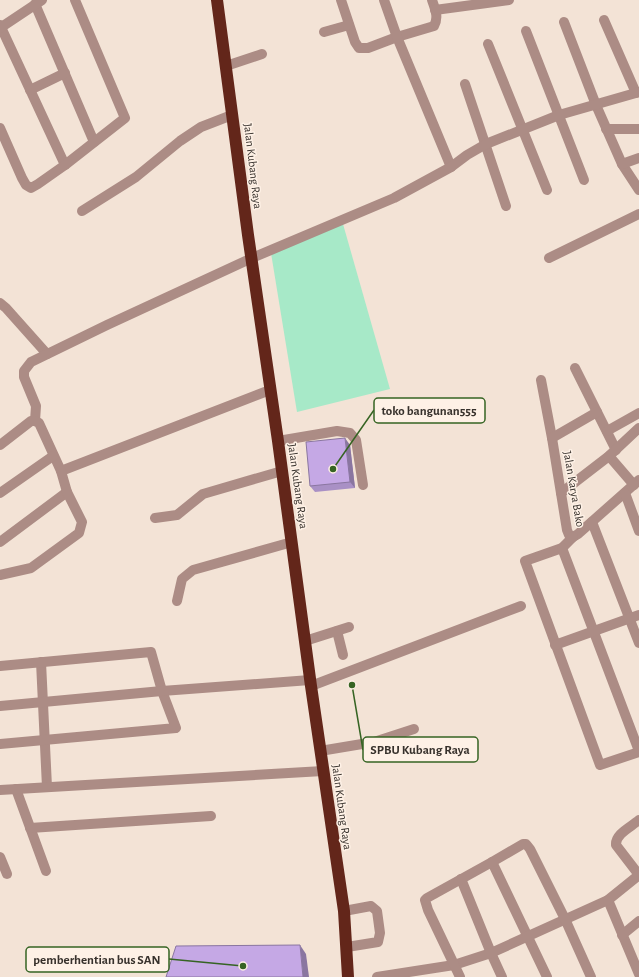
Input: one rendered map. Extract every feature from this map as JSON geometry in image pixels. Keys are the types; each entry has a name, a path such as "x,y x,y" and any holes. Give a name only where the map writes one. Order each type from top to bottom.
{"highway":[{"name":"Jalan Kubang Raya","path":"217,0 310,683 344,911 348,977"}],"street":[{"path":"0,128 22,178 26,185 31,188 65,165 125,118 75,0"},
{"path":"341,0 355,42 359,48 368,48 396,37 434,26 437,22 437,16 432,0"},
{"path":"384,0 396,37 451,167"},
{"path":"435,10 487,1 509,0"},
{"path":"65,165 0,27 39,2 65,73 94,142"},
{"path":"35,420 37,410 24,377 24,371 31,362 252,258 394,198 451,167 467,155 486,144 559,115 637,93 604,20"},
{"path":"564,22 606,129 622,164 639,190"},
{"path":"324,32 349,25"},
{"path":"526,31 584,180"},
{"path":"488,44 547,190"},
{"path":"226,66 262,54"},
{"path":"30,90 65,73"},
{"path":"465,84 506,206"},
{"path":"82,211 136,177 180,141 201,127 232,115"},
{"path":"606,129 639,129"},
{"path":"622,164 639,158"},
{"path":"549,258 639,214"},
{"path":"0,303 47,354"},
{"path":"575,368 607,431 613,453 636,482"},
{"name":"Jalan Karya Bako","path":"541,380 552,438 566,530 569,535 572,537 578,534 636,482"},
{"path":"61,471 270,390"},
{"path":"552,438 597,412"},
{"path":"607,431 639,413"},
{"path":"0,445 31,421 35,420"},
{"path":"0,575 31,568 79,533 82,522 67,492 61,471 39,423 35,420"},
{"path":"561,493 613,453 639,428"},
{"path":"278,441 337,431 350,433 356,440 363,485"},
{"path":"0,493 53,456"},
{"path":"155,518 177,515 203,494 282,471"},
{"path":"0,542 67,492"},
{"path":"625,493 639,532"},
{"path":"592,522 634,617 639,643"},
{"path":"562,548 592,631 639,751 600,765 525,561 562,548 572,537"},
{"path":"177,601 182,579 193,570 292,542"},
{"path":"0,706 162,691 310,683 521,606"},
{"path":"555,645 634,617"},
{"path":"305,641 349,627"},
{"path":"337,631 343,655"},
{"path":"0,666 151,652 162,691 176,728 0,744"},
{"path":"41,662 46,788"},
{"path":"320,751 374,742 414,729"},
{"path":"0,790 323,771"},
{"path":"16,789 46,871"},
{"path":"30,828 211,816"},
{"path":"377,977 454,965 491,953 528,938 564,919 608,900 639,875 616,845 616,842 618,836 639,820"},
{"path":"460,977 428,910 425,900 519,846 526,844 530,849 591,977"},
{"path":"0,857 6,874"},
{"path":"492,862 547,977"},
{"path":"461,879 502,977"},
{"path":"608,900 638,971"},
{"path":"344,911 371,906 377,910 380,933 378,942 347,947"},
{"path":"622,935 639,921"}],"green space":[{"path":"343,224 390,389 297,412 271,253"}],"building":[{"path":"345,438 350,482 310,486 306,442"},
{"path":"300,945 303,977 166,977 176,946"}],"place":[{"name":"toko bangunan555","path":"333,469"},
{"name":"SPBU Kubang Raya","path":"352,685"},
{"name":"pemberhentian bus SAN","path":"243,966"}]}
